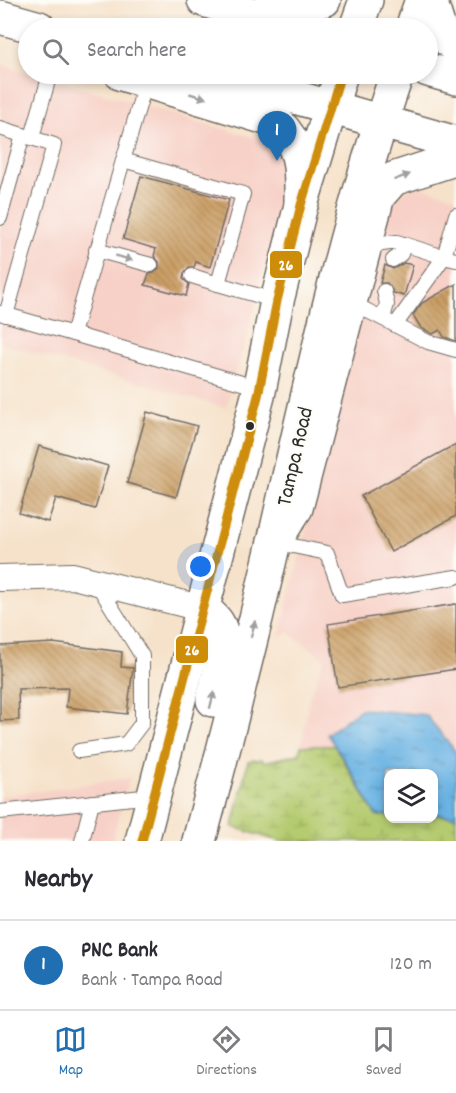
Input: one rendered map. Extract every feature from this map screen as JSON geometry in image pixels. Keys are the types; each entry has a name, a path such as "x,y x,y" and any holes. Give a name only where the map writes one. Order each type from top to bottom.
{"main road":[{"path":"204,0 265,18"},
{"path":"257,15 324,0"},
{"path":"360,18 366,0"},
{"path":"416,18 422,0"},
{"path":"430,0 436,18"},
{"path":"0,17 18,22"},
{"path":"438,25 440,31 456,48"},
{"path":"438,73 456,78"},
{"path":"157,84 276,121 292,138 300,165 301,205"},
{"path":"249,84 456,143"},
{"path":"142,841 260,388 277,301 301,205 338,84"},
{"name":"Tampa Road","path":"198,841 274,542 295,441 380,121 393,84"},
{"path":"274,542 296,508 378,196 393,179 451,160 456,156"},
{"path":"198,841 197,762 222,664 222,639 218,624 204,609"}],"street":[{"path":"0,578 73,576 204,609"}],"lane":[{"path":"0,218 46,84"},
{"path":"73,334 123,160 133,84"},
{"path":"0,128 54,145 3,314 260,388"},
{"path":"123,160 243,194 218,284"},
{"path":"348,305 390,306 450,258 456,217"},
{"path":"365,243 401,255 450,258"},
{"path":"96,250 151,265"},
{"path":"192,276 277,301"},
{"path":"390,306 428,342 456,350"},
{"path":"274,542 327,554 342,595 456,577"},
{"path":"79,752 126,744 142,723 142,656 96,582"},
{"path":"0,812 154,796"},
{"path":"82,841 93,802"}],"shaded area":[{"path":"0,64 18,69 18,84 69,84 282,146 288,188 226,408 0,343"},
{"path":"414,185 456,197 456,752 426,715 327,733 335,746 301,746 310,695 325,659 288,632 279,638 387,210 395,199"},
{"path":"129,778 112,841 0,841 0,797"}],"green space":[{"path":"301,746 335,746 376,816 384,815 384,823 438,823 438,815 456,817 456,841 279,841 233,827 248,761 262,759 264,762 299,754"}],"water":[{"path":"361,709 426,715 456,752 456,817 438,815 438,769 384,769 384,815 376,816 327,734"}],"building":[{"path":"141,176 229,200 210,267 196,262 194,267 189,267 184,273 183,279 189,284 186,296 145,285 149,274 159,268 159,262 154,256 156,249 123,239"},
{"path":"404,263 413,265 404,296 394,293 387,283 380,283 385,265 393,269"},
{"path":"456,284 456,341 444,337 440,330 433,334 421,328 413,315 422,303"},
{"path":"147,412 197,426 176,497 127,483"},
{"path":"456,444 456,516 391,552 361,496"},
{"path":"39,446 108,466 95,509 56,498 48,522 19,513"},
{"path":"456,604 456,669 338,687 328,624"},
{"path":"53,643 122,652 121,667 133,668 127,714 66,707 68,688 18,689 19,720 0,721 0,646"}],"transit line":[{"name":"26","path":"142,841 258,396 277,301 301,205 338,84"}],"place":[{"name":"PNC Bank","path":"277,161"}]}
